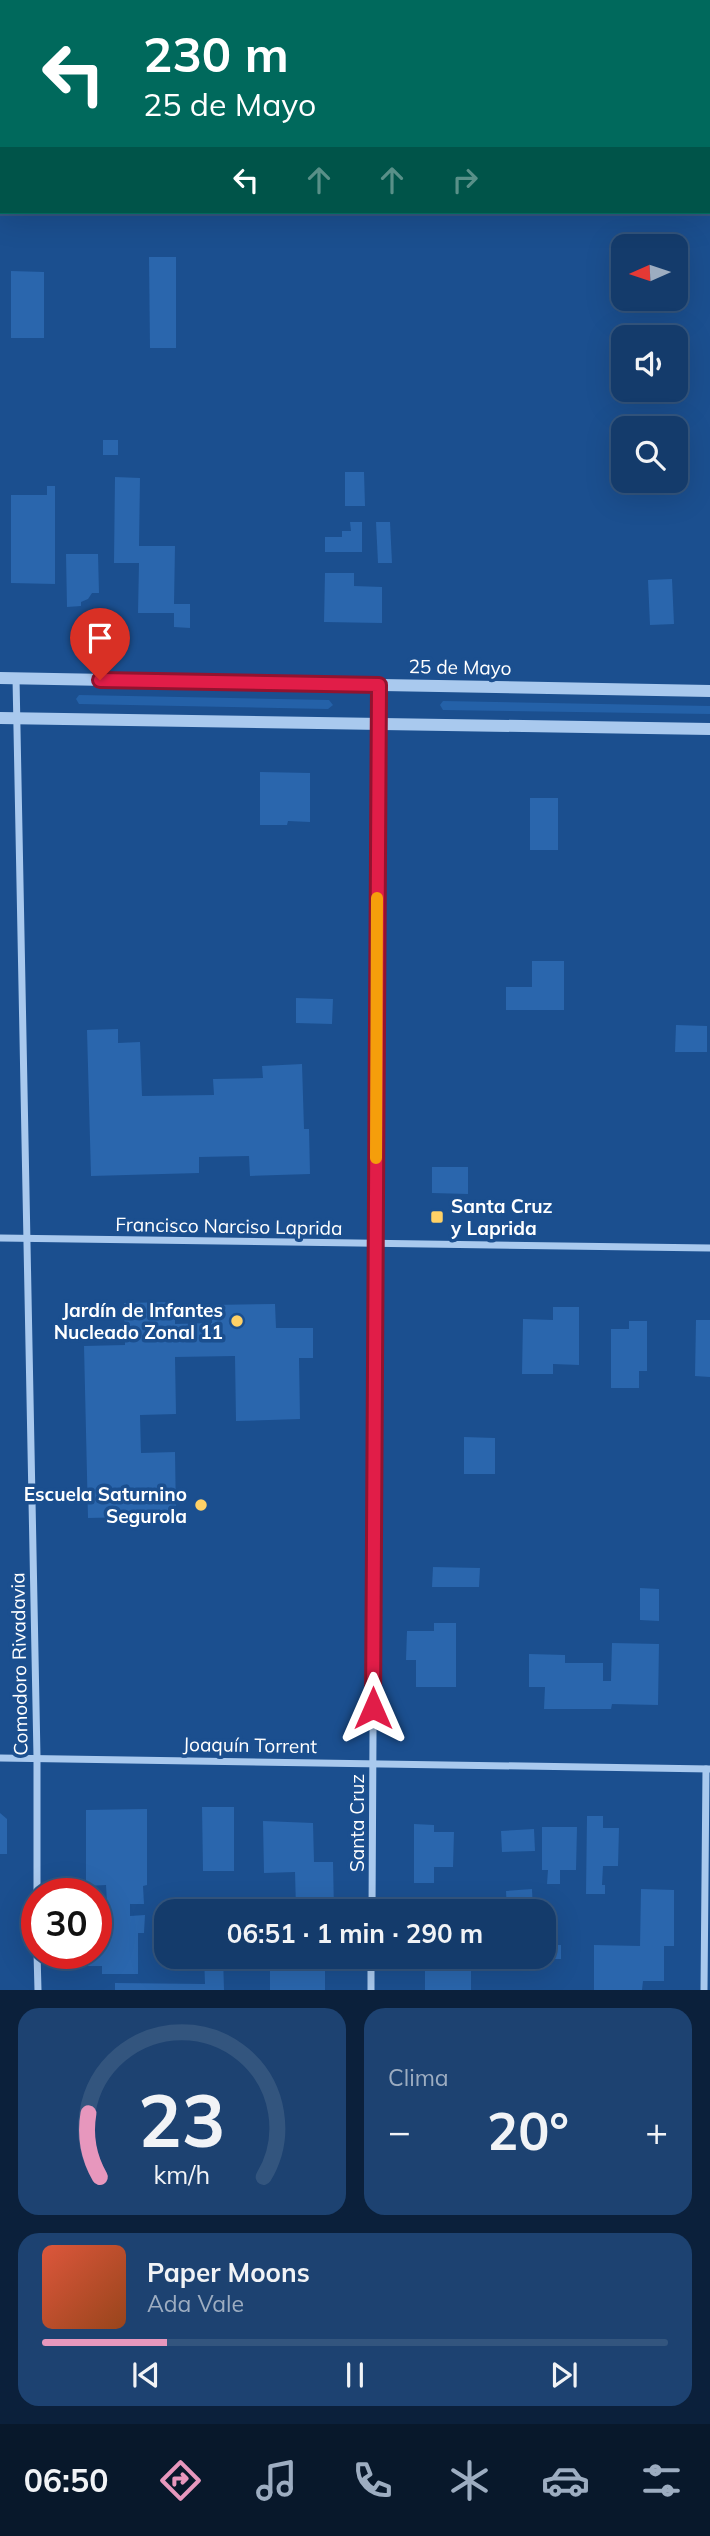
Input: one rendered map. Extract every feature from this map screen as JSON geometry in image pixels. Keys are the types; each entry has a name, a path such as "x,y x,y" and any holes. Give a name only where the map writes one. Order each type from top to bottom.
{"street":[{"name":"25 de Mayo","path":"0,678 710,691"},
{"name":"Comodoro Rivadavia","path":"16,678 37,1757 37,1878"},
{"name":"Santa Cruz","path":"372,1899 379,685"},
{"path":"0,718 710,729"},
{"name":"Francisco Narciso Laprida","path":"0,1238 710,1248"},
{"name":"Joaquín Torrent","path":"0,1758 708,1769"},
{"path":"704,1990 708,1769"},
{"path":"37,1969 37,1990"},
{"path":"371,1990 372,1969"}],"shaded area":[{"path":"79,695 329,700 333,705 328,709 79,704 76,699"},
{"path":"443,701 710,706 710,714 443,710 440,705"}],"building":[{"path":"149,257 176,257 176,348 150,348"},
{"path":"11,271 44,272 44,338 11,338"},
{"path":"103,440 118,440 118,455 103,455"},
{"path":"345,472 364,472 365,506 345,506"},
{"path":"115,477 140,478 139,546 175,546 174,604 190,604 190,628 174,627 174,613 138,613 139,563 114,563"},
{"path":"47,486 55,486 55,584 11,583 11,495 47,495"},
{"path":"350,522 362,522 362,552 325,552 325,537 342,537 342,531 351,531"},
{"path":"376,522 390,522 392,563 378,563"},
{"path":"66,554 98,554 99,593 92,593 88,599 81,602 81,606 67,607"},
{"path":"325,573 354,573 354,586 382,587 382,623 324,622"},
{"path":"672,579 674,624 650,625 648,580"},
{"path":"260,772 310,773 310,822 288,821 287,825 260,825"},
{"path":"530,798 558,798 558,850 530,850"},
{"path":"532,961 564,961 564,1010 506,1010 506,987 532,987"},
{"path":"296,998 333,999 332,1024 296,1023"},
{"path":"676,1025 707,1026 707,1052 675,1052"},
{"path":"118,1029 118,1043 140,1042 142,1096 214,1095 213,1079 263,1078 262,1066 302,1064 304,1129 309,1129 310,1174 250,1176 249,1156 199,1157 199,1173 91,1176 87,1030"},
{"path":"432,1167 468,1167 468,1194 432,1193"},
{"path":"175,1302 175,1324 212,1323 212,1305 275,1304 276,1328 313,1328 313,1358 299,1358 300,1419 236,1421 235,1356 175,1357 176,1414 140,1415 141,1453 175,1452 176,1516 88,1518 84,1346 125,1345 124,1303"},
{"path":"553,1307 579,1307 579,1365 553,1364 553,1374 522,1374 523,1319 553,1320"},
{"path":"696,1320 710,1320 710,1377 695,1376"},
{"path":"629,1321 647,1321 647,1371 639,1371 639,1388 611,1388 611,1329 629,1329"},
{"path":"464,1437 495,1438 495,1474 464,1474"},
{"path":"433,1567 480,1568 479,1587 432,1587"},
{"path":"640,1588 659,1589 659,1621 640,1620"},
{"path":"434,1623 456,1623 456,1687 416,1687 416,1660 406,1660 407,1631 434,1631"},
{"path":"612,1643 659,1644 658,1705 612,1704 611,1709 544,1709 545,1687 529,1687 529,1654 565,1655 565,1663 603,1663 603,1681 611,1681"},
{"path":"202,1807 234,1807 234,1871 203,1871"},
{"path":"147,1809 147,1885 143,1886 144,1904 130,1904 130,1916 145,1915 144,1933 138,1933 138,1974 102,1974 102,1969 112,1969 112,1878 86,1878 86,1810"},
{"path":"0,1813 7,1819 7,1854 0,1854"},
{"path":"587,1816 603,1816 603,1828 619,1828 618,1866 603,1866 602,1885 605,1885 605,1894 586,1894"},
{"path":"263,1821 313,1823 314,1862 333,1862 334,1899 296,1899 295,1872 264,1873"},
{"path":"414,1824 434,1825 434,1832 454,1832 453,1867 434,1867 434,1883 414,1883"},
{"path":"542,1827 577,1827 576,1870 560,1870 560,1884 547,1884 548,1870 542,1870"},
{"path":"534,1829 535,1851 502,1852 501,1831"},
{"path":"532,1889 532,1899 506,1899 506,1891"},
{"path":"641,1889 674,1890 674,1946 664,1946 664,1981 643,1981 642,1990 594,1990 594,1945 640,1946"},
{"path":"556,1945 561,1945 561,1959 556,1959"},
{"path":"204,1969 223,1969 224,1990 115,1990 115,1983 205,1984"},
{"path":"270,1969 325,1969 325,1990 270,1990"},
{"path":"425,1969 471,1969 471,1990 425,1990"}],"slow traffic":[{"path":"376,1158 377,898"}],"place":[{"name":"Santa Cruz y Laprida","path":"437,1217"},
{"name":"Jardín de Infantes Nucleado Zonal 11","path":"237,1321"},
{"name":"Escuela Saturnino Segurola","path":"201,1505"}],"route":[{"path":"100,680 379,685 373,1708"}]}
